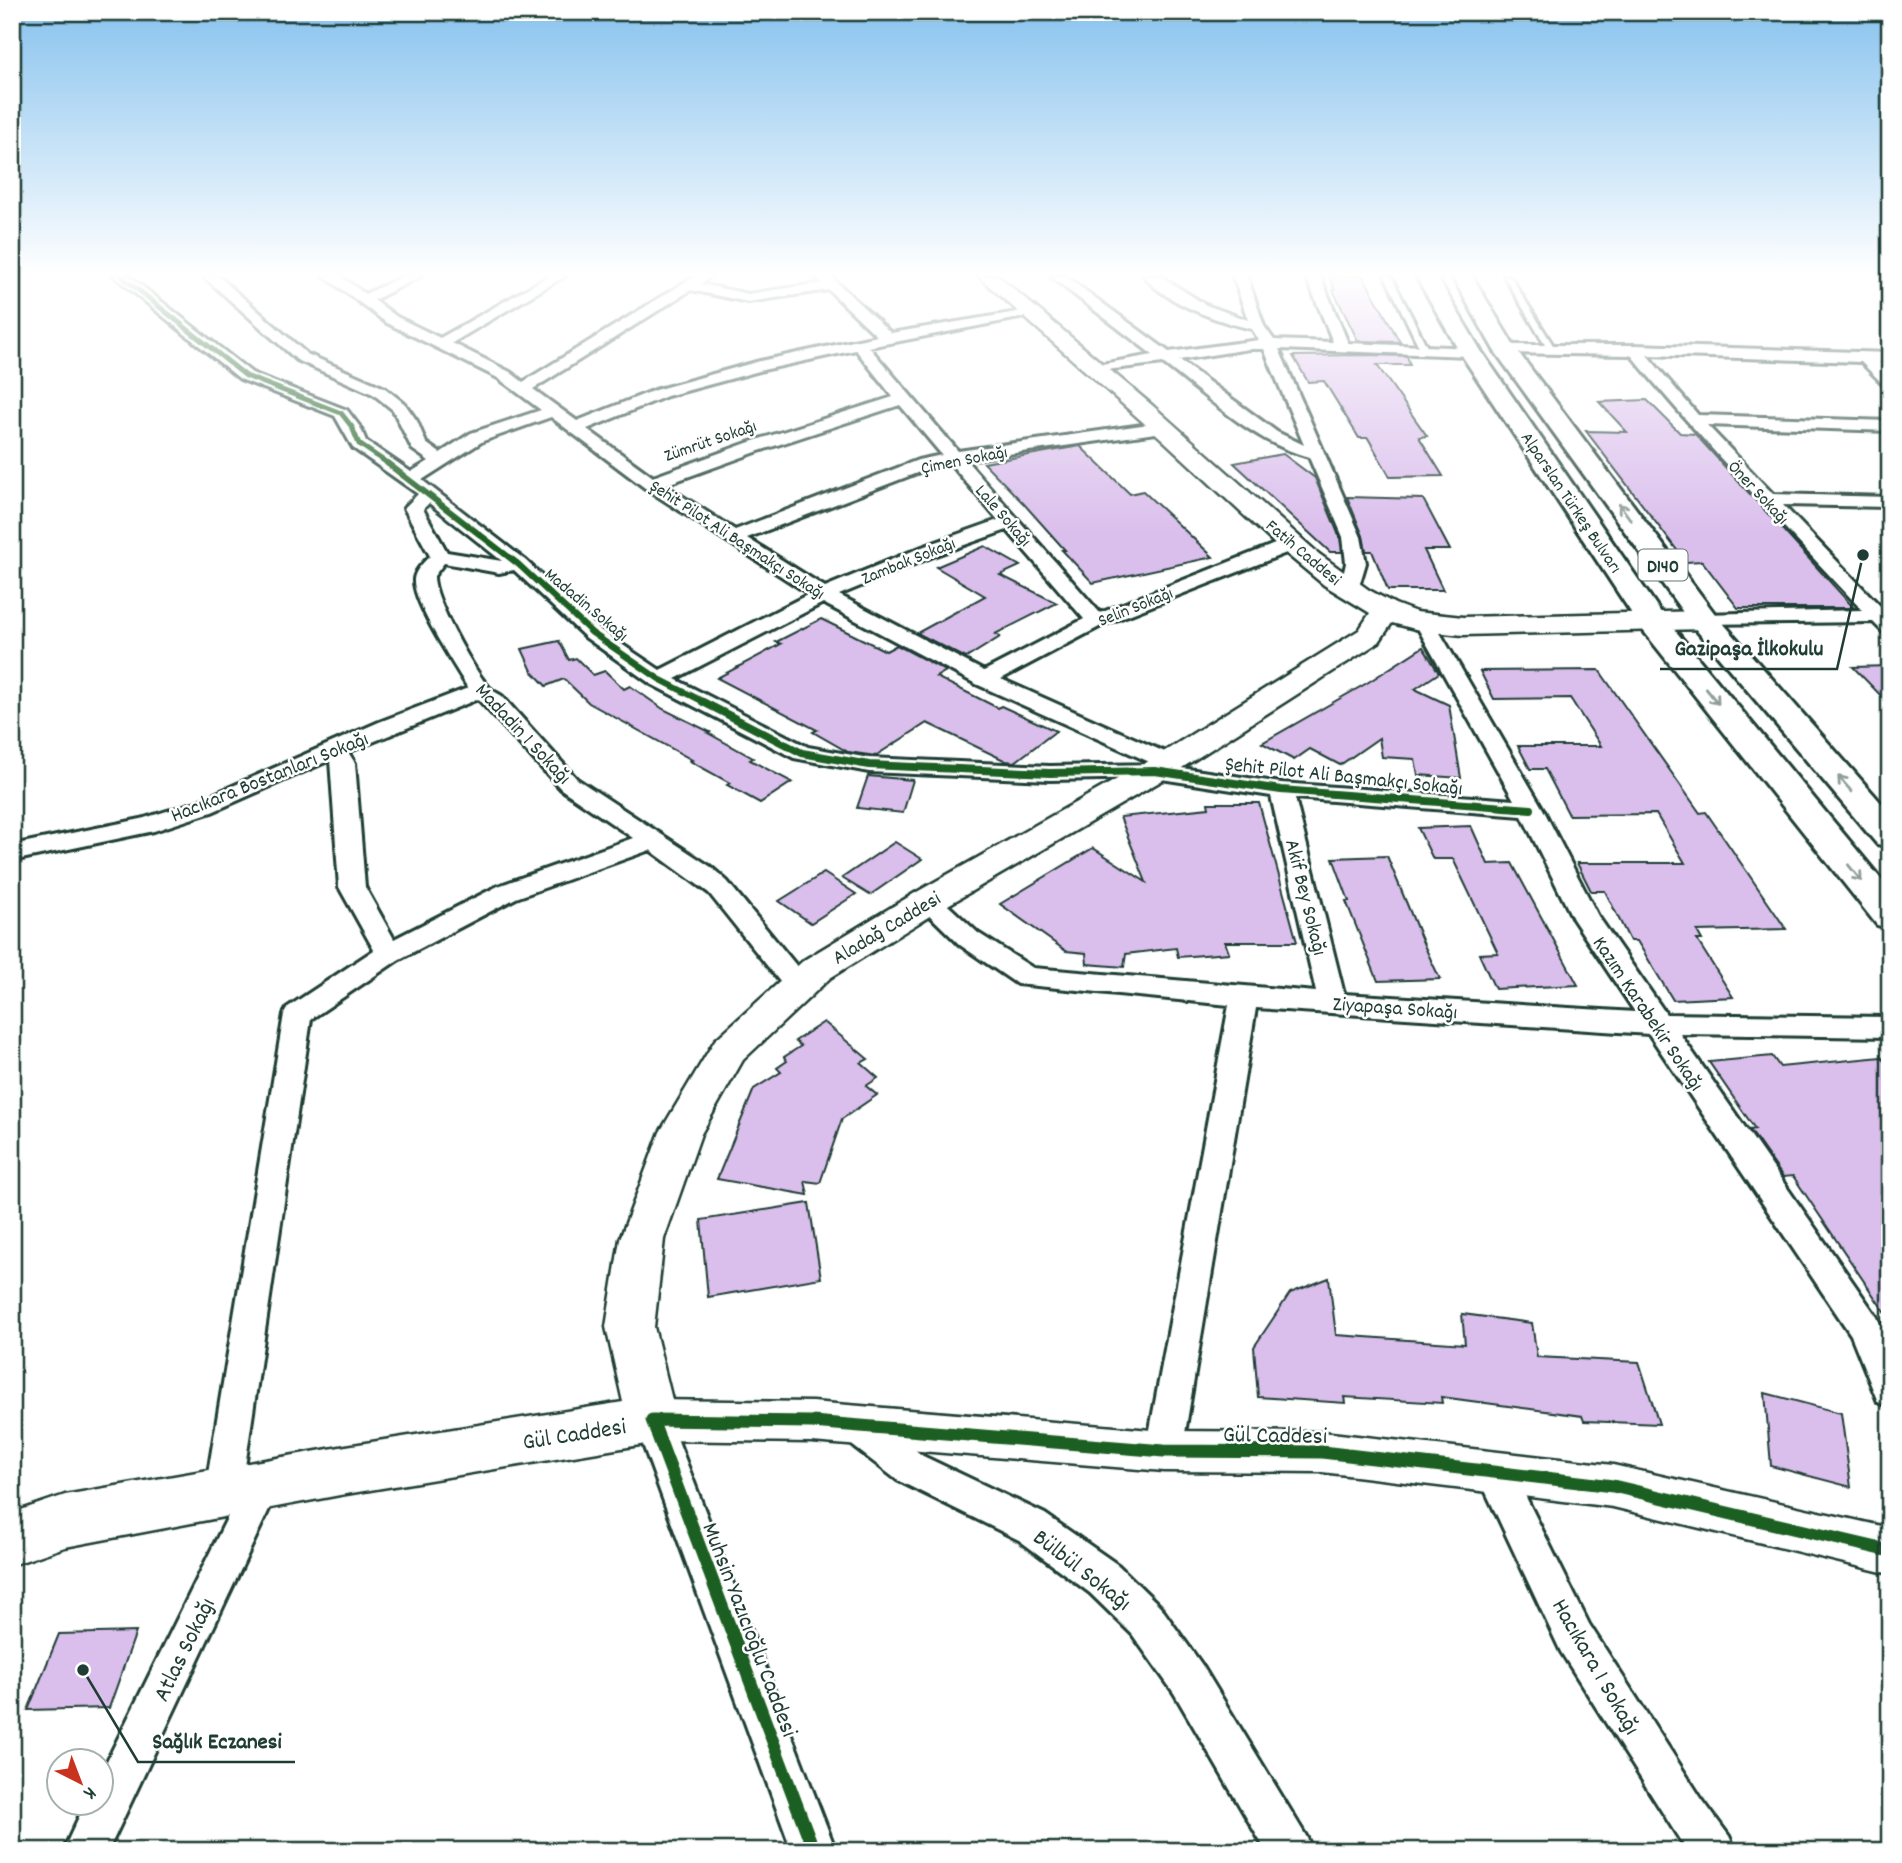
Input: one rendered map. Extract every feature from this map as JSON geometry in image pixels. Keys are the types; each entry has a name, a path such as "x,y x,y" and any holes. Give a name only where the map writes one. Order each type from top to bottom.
{"highway":[{"name":"Alparslan Türkeş Bulvarı","path":"1478,363 1653,623 1890,916"},
{"name":"Alparslan Türkeş Bulvarı","path":"1514,363 1703,620 1890,836"}],"main road":[{"name":"Fatih Caddesi","path":"1088,363 1292,544 1350,589 1386,611 1425,623 1463,626 1703,620"},
{"name":"Aladağ Caddesi","path":"652,1420 630,1327 642,1239 681,1132 729,1050 817,969 928,901 1162,766 1369,636 1386,611"},
{"name":"Gül Caddesi","path":"12,1539 65,1521 652,1420"}],"street":[{"name":"Madadin Sokağı","path":"230,363 246,376 341,413 352,427 359,444 411,480 518,565 592,633 659,679 802,753 869,765 1050,773 1162,766"},
{"path":"315,363 379,391 399,407 409,421 418,445 440,461"},
{"name":"Şehit Pilot Ali Başmakçı Sokağı","path":"479,363 504,375 651,484 823,595 984,679 1162,766 1281,790 1531,809"},
{"path":"523,389 565,363"},
{"path":"576,427 661,393 775,363"},
{"name":"Lale Sokağı","path":"874,363 1096,621"},
{"path":"1095,369 1131,363"},
{"path":"1175,363 1271,436 1290,447 1314,453"},
{"path":"1277,363 1352,537 1356,563 1350,589"},
{"name":"Öner Sokağı","path":"1646,363 1765,499 1886,621"},
{"path":"1871,363 1890,382"},
{"name":"Zümrüt Sokağı","path":"651,484 753,447 904,400"},
{"path":"411,480 477,438 553,411"},
{"path":"1693,420 1890,426"},
{"name":"Çimen Sokağı","path":"733,537 924,464 954,457 1163,428"},
{"path":"371,453 477,438"},
{"path":"429,494 413,508 440,557 499,567 518,565"},
{"path":"1765,499 1890,502"},
{"name":"Zambak Sokağı","path":"659,679 823,595 929,551 1010,522"},
{"name":"Selin Sokağı","path":"984,679 1096,621 1292,544"},
{"name":"Madadin 1 Sokağı","path":"440,557 430,566 424,579 427,598 481,691 494,701 569,784 702,873 718,887 799,986"},
{"path":"1703,620 1886,621"},
{"name":"Kazım Karabekir Sokağı","path":"1425,623 1531,809 1586,919 1865,1328 1890,1391"},
{"name":"Hacıkara Bostanları Sokağı","path":"12,853 145,826 192,811 481,691"},
{"path":"335,750 343,763 352,887 389,953"},
{"name":"Akif Bey Sokağı","path":"1281,790 1332,1003"},
{"name":"Atlas Sokağı","path":"85,1851 243,1489 298,1014 389,953 508,892 653,840"},
{"name":"Ziyapaşa Sokağı","path":"928,901 969,939 1027,977 1332,1003 1657,1024 1890,1027"},
{"path":"1164,1451 1244,996"},
{"name":"Gül Caddesi","path":"652,1420 812,1422 1164,1451 1321,1452 1613,1486 1890,1551"},
{"name":"Muhsin Yazıcıoğlu Caddesi","path":"652,1420 814,1851"},
{"name":"Bülbül Sokağı","path":"855,1426 910,1468 960,1490 1031,1527 1104,1579 1146,1620 1188,1679 1291,1851"},
{"name":"Hacıkara 1 Sokağı","path":"1495,1473 1575,1637 1686,1813 1714,1851"}],"building":[{"path":"1297,363 1409,363 1410,365 1377,365 1427,436 1419,437 1443,476 1390,477 1368,438 1359,438 1324,381 1308,382"},
{"path":"1647,400 1680,433 1695,434 1854,608 1738,608 1702,561 1686,562 1586,431 1627,432 1599,402"},
{"path":"1080,446 1130,494 1143,491 1213,557 1093,583 984,463"},
{"path":"1283,454 1315,478 1340,538 1342,552 1330,552 1234,463"},
{"path":"1347,497 1423,499 1450,550 1424,550 1443,590 1388,590 1372,551 1366,551 1363,536"},
{"path":"985,546 1020,566 1000,575 1057,603 995,634 1000,637 966,658 917,633 985,596 936,567"},
{"path":"821,619 886,651 897,645 946,671 936,677 998,708 1001,706 1056,731 1015,762 1006,761 927,723 875,756 848,752 813,732 817,730 717,678 781,644 776,642"},
{"path":"559,641 569,660 576,658 593,675 605,671 624,689 630,686 663,709 710,732 708,733 753,758 750,760 792,782 760,803 727,785 730,783 690,761 692,760 589,703 564,679 546,686 532,671 522,649"},
{"path":"1423,647 1439,673 1415,689 1449,705 1461,778 1418,775 1415,759 1382,757 1379,738 1340,765 1310,749 1294,760 1262,743 1367,683"},
{"path":"1890,666 1890,705 1853,667"},
{"path":"1599,670 1700,813 1706,812 1786,929 1697,931 1702,940 1697,940 1733,997 1673,1000 1637,941 1630,941 1605,891 1591,891 1577,863 1685,863 1656,814 1569,815 1545,769 1530,769 1518,746 1601,746 1570,698 1494,699 1480,671"},
{"path":"868,776 913,780 903,813 857,808"},
{"path":"1208,803 1259,803 1297,942 1225,942 1229,953 1178,957 1176,948 1126,954 1124,967 1087,964 1086,953 1066,951 1000,904 1093,848 1146,882 1120,817 1209,808"},
{"path":"1471,826 1488,864 1512,863 1578,985 1495,989 1479,954 1498,953 1453,859 1433,859 1418,828"},
{"path":"895,842 922,859 870,895 842,878"},
{"path":"1387,856 1440,979 1378,981 1346,901 1349,901 1333,858"},
{"path":"824,873 856,894 811,923 779,901"},
{"path":"824,1022 868,1059 861,1063 878,1078 866,1086 877,1095 842,1119 820,1183 805,1181 808,1195 717,1179 754,1089 781,1072 777,1068 787,1061 784,1057 801,1046 795,1041"},
{"path":"1772,1056 1780,1067 1881,1057 1890,1067 1890,1320 1793,1176 1783,1177 1750,1130 1755,1129 1709,1062"},
{"path":"809,1203 821,1278 708,1297 701,1220"},
{"path":"1329,1278 1336,1335 1465,1344 1462,1314 1532,1323 1537,1357 1639,1362 1659,1424 1584,1421 1582,1416 1441,1397 1442,1403 1344,1397 1345,1403 1258,1397 1254,1347 1290,1293"},
{"path":"1765,1393 1841,1413 1851,1487 1771,1466"},
{"path":"136,1632 109,1708 28,1710 59,1634"}],"cycle path":[{"path":"230,363 246,376 341,413 352,427 359,444 411,480 518,564 592,633 659,679 802,753 869,765 1050,773 1155,771 1281,790 1531,809"},
{"path":"814,1851 652,1420 812,1422 1164,1451 1322,1452 1613,1486 1890,1551"}],"place":[{"name":"Gazipaşa İlkokulu","path":"1863,555"},
{"name":"Sağlık Eczanesi","path":"83,1670"}]}
